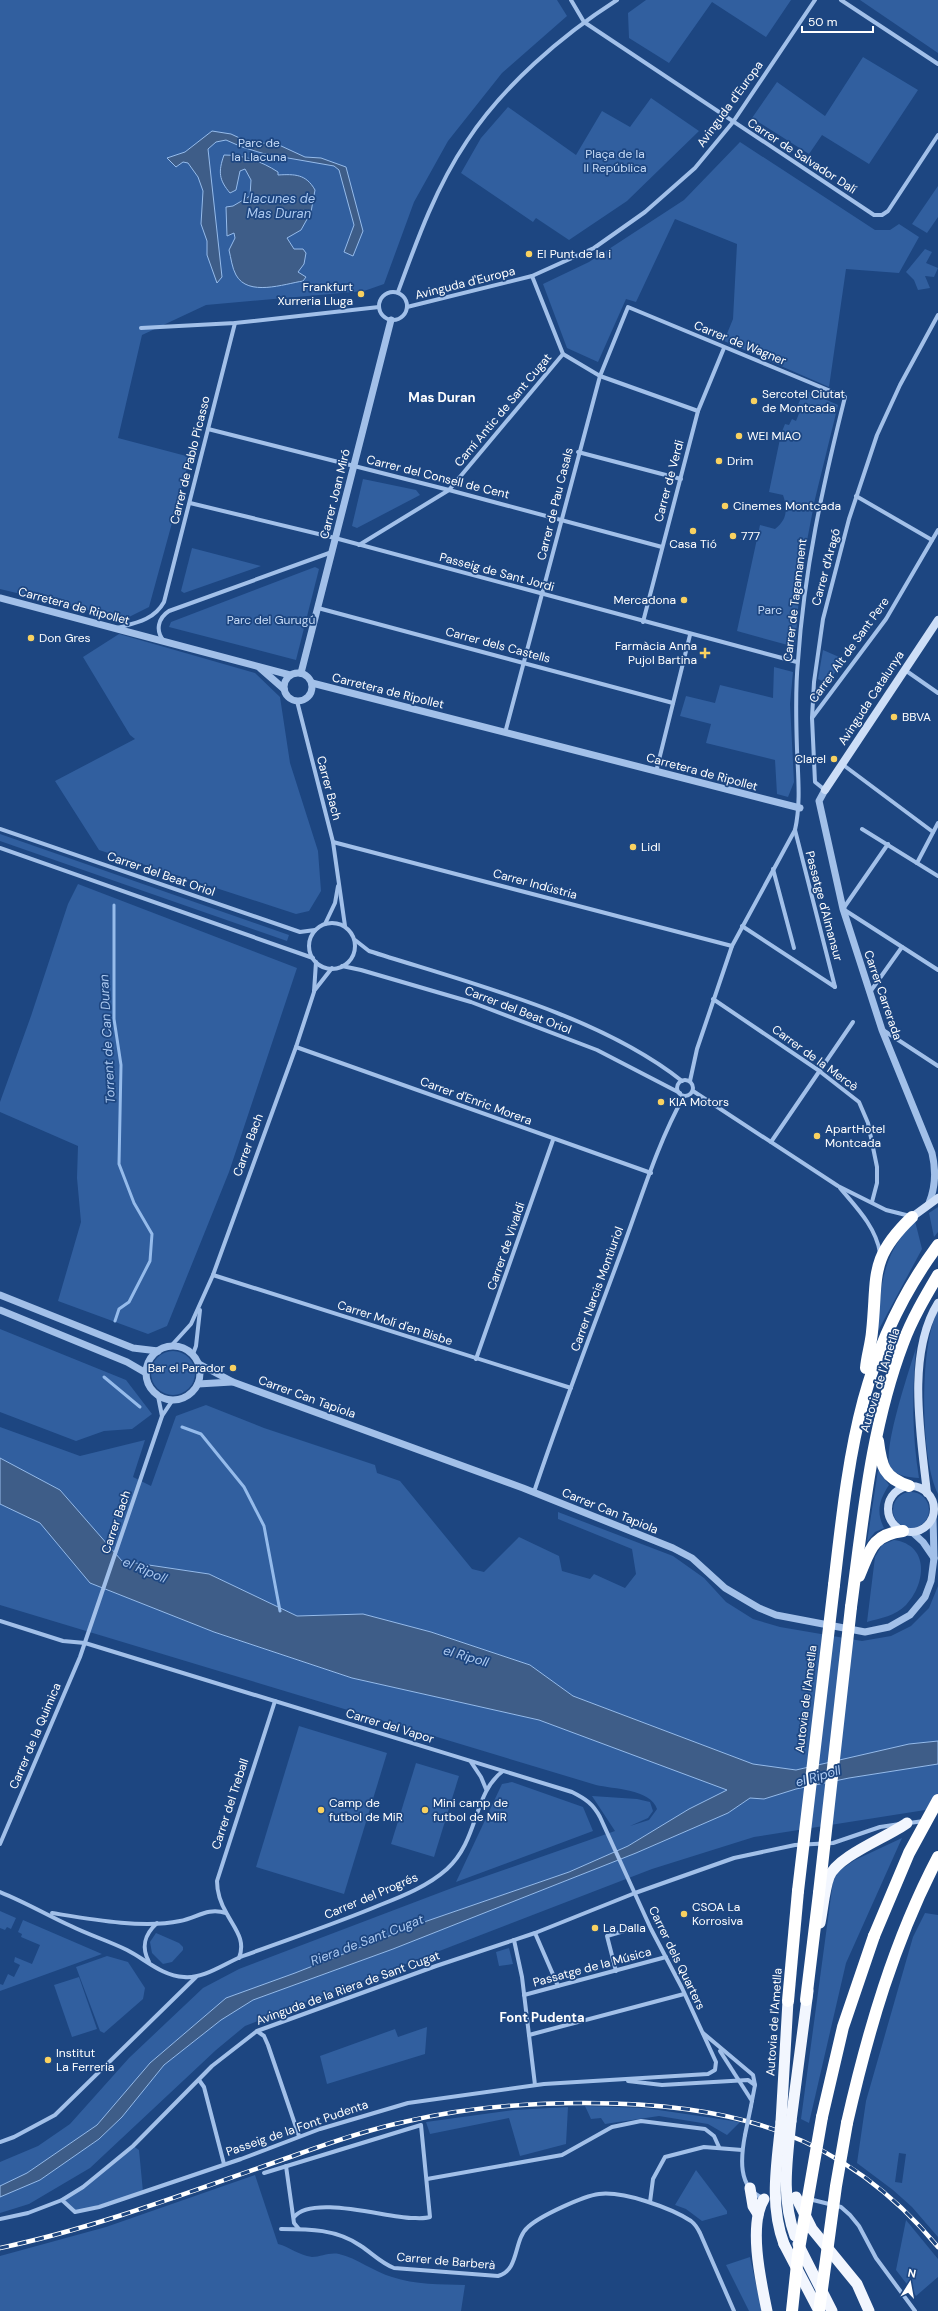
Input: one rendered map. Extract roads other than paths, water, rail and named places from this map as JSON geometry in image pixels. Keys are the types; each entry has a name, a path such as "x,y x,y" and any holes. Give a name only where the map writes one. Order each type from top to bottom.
{"highway":[{"path":"866,1390 866,1366 872,1331 874,1287 881,1257 888,1242 912,1217"},
{"name":"Autovia de l'Ametlla","path":"832,2311 789,2222 785,2189 788,2001 798,1891 849,1462 866,1390 890,1323 907,1291 938,1245"},
{"name":"Autovia de l'Ametlla","path":"819,2311 784,2244 777,2219 774,2194 806,2000 867,1485 877,1432 903,1343 938,1275"},
{"path":"877,1432 886,1472 893,1479 909,1486"},
{"path":"854,1586 872,1545 878,1538 889,1533 908,1532"},
{"path":"792,2311 798,2255 822,2117 843,2027 874,1936 909,1853 938,1800"},
{"path":"806,2000 829,1878 832,1872 849,1856 892,1834 907,1823"},
{"path":"819,2311 833,2203 847,2123 869,2034 897,1947 938,1857"},
{"path":"750,2188 753,2206 758,2214"},
{"path":"764,2199 758,2214 760,2271 766,2306 772,2311"},
{"path":"801,2201 812,2229 857,2284 867,2309"},
{"path":"810,2311 811,2297"}],"main road":[{"name":"Avinguda Catalunya","path":"825,790 938,620"},
{"path":"912,1217 929,1203 938,1198"},
{"path":"927,1493 922,1448 919,1380 924,1335 938,1303"},
{"path":"909,1486 917,1487 927,1493 933,1502 933,1517 926,1527 908,1532 893,1524 889,1518 888,1506 893,1494 903,1487 909,1486"}],"street":[{"path":"571,0 584,22"},
{"path":"398,292 423,225 467,140 502,97 542,57 584,22 617,0"},
{"name":"Avinguda d'Europa","path":"407,307 532,276 594,248 645,212 695,168 733,122 815,0"},
{"path":"841,0 938,64"},
{"name":"Carrer de Salvador Dalí","path":"584,22 874,215 882,215 891,208 938,136"},
{"path":"532,276 563,354 600,376 698,411"},
{"path":"388,292 398,292 404,297 407,307 402,317 391,320 381,314 379,307 384,295 388,292"},
{"path":"141,328 235,323 379,307"},
{"name":"Carrer de Wagner","path":"628,307 845,397"},
{"name":"Carrer de Pau Casals","path":"505,733 543,595 578,452 600,376 628,307"},
{"name":"Carrer d'Aragó","path":"825,790 815,782 812,718 823,619 856,496 877,435 904,378 938,315"},
{"name":"Carrer Joan Miró","path":"302,673 391,320"},
{"name":"Carrer de Pablo Picasso","path":"117,628 148,619 156,613 164,602 235,323"},
{"name":"Carrer de Verdi","path":"643,622 698,411 724,348"},
{"name":"Camí Antic de Sant Cugat","path":"359,545 449,490 563,354"},
{"name":"Carrer de Tagamanent","path":"800,808 796,725 797,662 816,518 845,397"},
{"name":"Carrer del Consell de Cent","path":"208,429 449,490 662,547"},
{"path":"578,452 681,480"},
{"path":"856,496 932,540"},
{"name":"Passeig de Sant Jordi","path":"190,503 335,538 690,635 797,662"},
{"name":"Carrer Alt de Sant Pere","path":"812,718 886,619 938,530"},
{"path":"164,641 160,636 158,627 162,616 169,611 332,552"},
{"name":"Carretera de Ripollet","path":"0,598 290,675"},
{"path":"164,602 166,609 169,611"},
{"name":"Carrer dels Castells","path":"318,608 525,662 673,703"},
{"path":"656,772 690,635"},
{"name":"Carretera de Ripollet","path":"258,666 284,689"},
{"path":"904,670 938,693"},
{"path":"302,673 309,677 312,683 310,696 304,700 297,701 288,696 284,689 284,683 290,675 302,673"},
{"name":"Carretera de Ripollet","path":"312,683 800,808"},
{"name":"Carrer Bach","path":"297,701 333,842 345,926"},
{"path":"842,764 933,832"},
{"name":"Carrer Carrerada","path":"825,790 818,801 843,909 882,1030 932,1153 936,1169 933,1193 929,1203"},
{"path":"682,1080 678,1086 682,1095 690,1095 693,1091 693,1084 690,1081 694,1056 732,946 794,830 800,808"},
{"path":"917,862 938,823"},
{"name":"Carrer del Beat Oriol","path":"0,829 300,932 315,930 325,924"},
{"path":"862,829 938,876"},
{"name":"Passatge d'Almansur","path":"742,926 835,987 794,830"},
{"name":"Carrer Indústria","path":"333,842 732,946"},
{"path":"888,844 843,909 938,970"},
{"path":"0,848 313,958"},
{"path":"773,868 794,948"},
{"name":"Carrer Bach","path":"325,924 335,903 338,882"},
{"path":"325,924 330,922 345,926"},
{"name":"Carrer del Beat Oriol","path":"345,926 355,940 369,951 526,1002 604,1034 663,1066 682,1080 690,1081"},
{"path":"315,930 310,938 309,947 313,958 316,962 332,968"},
{"path":"342,966 353,956 355,940"},
{"path":"870,992 902,947"},
{"name":"Carrer Bach","path":"171,1346 191,1324 213,1276 296,1047 314,992 316,962"},
{"name":"Carrer del Beat Oriol","path":"332,968 342,966 361,970 478,1004 597,1050 682,1095"},
{"name":"Carrer Bach","path":"314,992 332,968"},
{"name":"Carrer de la Mercè","path":"713,999 818,1070 859,1102 868,1123 877,1175 878,1183 872,1202"},
{"path":"771,1142 818,1070 853,1022"},
{"path":"882,1030 938,1066"},
{"name":"Carrer d'Enric Morera","path":"296,1047 553,1140 651,1173"},
{"path":"693,1091 838,1186 886,1210 912,1217"},
{"name":"Carrer Narcis Montiuriol","path":"534,1492 651,1173 682,1095"},
{"name":"Carrer de Vivaldi","path":"476,1359 553,1140"},
{"path":"932,1153 938,1162"},
{"path":"838,1186 855,1205 875,1234 881,1257"},
{"name":"Carrer Molí d'en Bisbe","path":"213,1276 571,1388"},
{"path":"0,1295 133,1348 158,1351 171,1346 186,1349 193,1354 199,1364 200,1378 198,1384 190,1395 172,1401 158,1396 149,1386 146,1372 147,1364 158,1351"},
{"name":"Carrer Bach","path":"193,1354 196,1346 201,1305"},
{"path":"0,1310 127,1362 146,1372"},
{"name":"Carrer Can Tapiola","path":"199,1364 233,1382 534,1492 674,1548 692,1558 725,1588 759,1608 776,1614 841,1628 865,1632 889,1628 910,1615 925,1597 931,1581 934,1558 933,1517"},
{"name":"Carrer Can Tapiola","path":"198,1384 233,1382"},
{"name":"Carrer Bach","path":"158,1396 162,1416"},
{"name":"Carrer Bach","path":"88,1635 162,1416 172,1401"},
{"path":"908,1532 923,1542 934,1558"},
{"name":"Carrer del Vapor","path":"0,1621 63,1641 85,1643 572,1792 586,1799 595,1807 635,1893"},
{"name":"Carrer de la Quimica","path":"0,1844 88,1635"},
{"name":"Carrer del Treball","path":"226,1913 217,1891 218,1875 275,1701"},
{"path":"471,1762 481,1777 486,1789"},
{"name":"Carrer del Progrés","path":"238,1958 393,1900 434,1879 454,1862 468,1840 486,1789 503,1771"},
{"name":"Avinguda de la Riera de Sant Cugat","path":"0,2219 28,2212 62,2200 83,2187 133,2146 199,2080 257,2031 535,1933 635,1893 749,1853 795,1845 833,1843 880,1828 930,1820"},
{"path":"0,1892 48,1913 71,1926 128,1950 162,1971 172,1975 184,1977 196,1976 238,1958 242,1945 241,1939 226,1913 210,1910 181,1921 157,1923 99,1920 48,1913"},
{"name":"Carrer dels Quarters","path":"635,1893 716,2062 715,2070"},
{"path":"150,1963 145,1955 144,1940 157,1923"},
{"path":"616,1971 607,1936 624,1931"},
{"path":"535,1933 558,1986"},
{"path":"514,1940 530,2035 535,2085"},
{"name":"Passatge de la Música","path":"524,1995 666,1957"},
{"path":"0,2142 14,2137 55,2115 196,1976"},
{"path":"530,2035 684,1994"},
{"path":"257,2031 264,2036 268,2045 299,2136"},
{"name":"Carrer dels Quarters","path":"701,2032 750,2072 755,2079 755,2086"},
{"name":"Carrer dels Quarters","path":"715,2044 752,2101"},
{"name":"Passeig de la Font Pudenta","path":"62,2200 75,2212 99,2207 224,2164 299,2136 408,2104 535,2085 708,2074 715,2070"},
{"path":"199,2080 204,2087 224,2164"},
{"name":"Passeig de la Font Pudenta","path":"620,2080 654,2085 748,2080 755,2086"},
{"path":"755,2086 742,2150 742,2170 750,2188 764,2199 826,2202 841,2207 850,2215 876,2258 915,2311"},
{"path":"427,2179 562,2155 612,2127 641,2121 705,2129 714,2136 719,2147"},
{"path":"264,2174 421,2125 430,2217 396,2217 358,2209 331,2207 300,2212 294,2217"},
{"path":"650,2202 653,2179 665,2157 704,2147 742,2150"},
{"path":"286,2166 294,2223 299,2229"},
{"name":"Carrer de Barberà","path":"280,2229 299,2229 341,2235 360,2245 380,2261 394,2268 498,2276 504,2275 510,2269 520,2240 527,2228 542,2218 585,2197 600,2194 613,2194 650,2202 693,2222 700,2233 734,2311"}],"water":[{"path":"212,131 231,134 246,141 279,145 305,157 321,158 346,167 363,231 353,256 344,252 354,225 339,170 334,166 265,154 226,140 216,142 208,149 222,277 217,283 207,255 207,241 201,224 203,191 198,177 188,163 183,162 176,167 167,158 185,152"},
{"name":"Llacunes de Mas Duran","path":"224,155 245,157 259,162 278,172 278,175 300,176 312,185 315,190 311,212 301,230 287,238 294,249 303,249 306,253 304,264 298,272 306,277 303,281 277,286 257,287 249,286 242,282 236,275 229,250 235,238 234,233 227,236 226,207 233,206 250,196 251,180 245,169 240,171 236,190 230,193 222,180 220,171"},
{"name":"el Ripoll","path":"0,1458 60,1490 122,1561 209,1574 297,1616 363,1614 431,1632 530,1665 573,1696 753,1764 796,1770 909,1744 938,1741 938,1764 849,1778 796,1789 764,1799 750,1798 728,1813 636,1853 393,1949 253,2000 221,2020 164,2065 122,2117 99,2139 40,2180 0,2197 0,2186 27,2173 97,2125 150,2063 226,1998 295,1973 427,1921 569,1872 628,1846 689,1809 727,1790 539,1720 352,1678 214,1632 90,1583 40,1523 0,1504"}],"waterway":[{"name":"Torrent de Can Duran","path":"114,905 114,1019 121,1065 119,1164 134,1203 152,1234 150,1261 129,1302 119,1309 115,1321"},
{"name":"Torrent de Can Duran","path":"104,1377 140,1407"},
{"name":"Torrent de Can Duran","path":"182,1427 201,1434 244,1487 264,1526 280,1611"}],"railway":[{"path":"0,2248 111,2218 334,2142 390,2125 448,2113 493,2107 584,2103 637,2104 687,2109 734,2118 779,2132 822,2150 863,2176 901,2208 938,2247"}],"place":[{"name":"El Punt de la i","path":"529,254"},
{"name":"Frankfurt Xurreria Lluga","path":"361,294"},
{"name":"Sercotel Ciutat de Montcada","path":"754,401"},
{"name":"WEI MIAO","path":"739,436"},
{"name":"Drim","path":"719,461"},
{"name":"Cinemes Montcada","path":"725,506"},
{"name":"Casa Tió","path":"693,531"},
{"name":"777","path":"733,536"},
{"name":"Mercadona","path":"684,600"},
{"name":"Don Gres","path":"31,638"},
{"name":"Farmàcia Anna Pujol Bartina","path":"705,653"},
{"name":"BBVA","path":"894,717"},
{"name":"Clarel","path":"834,759"},
{"name":"Lidl","path":"633,847"},
{"name":"KIA Motors","path":"661,1102"},
{"name":"ApartHotel Montcada","path":"817,1136"},
{"name":"Bar el Parador","path":"233,1368"},
{"name":"Camp de futbol de MiR","path":"321,1810"},
{"name":"Mini camp de futbol de MiR","path":"425,1810"},
{"name":"CSOA La Korrosiva","path":"684,1914"},
{"name":"La Dalla","path":"595,1928"},
{"name":"Institut La Ferreria","path":"48,2060"}],"district":[{"name":"Mas Duran","path":"442,397"},
{"name":"Font Pudenta","path":"542,2017"}],"park label":[{"name":"Parc de la Llacuna","path":"259,150"},
{"name":"Plaça de la II República","path":"615,161"},
{"name":"Parc","path":"770,610"},
{"name":"Parc del Gurugú","path":"271,620"}],"water label":[{"name":"Riera de Sant Cugat","path":"367,1940"}]}
